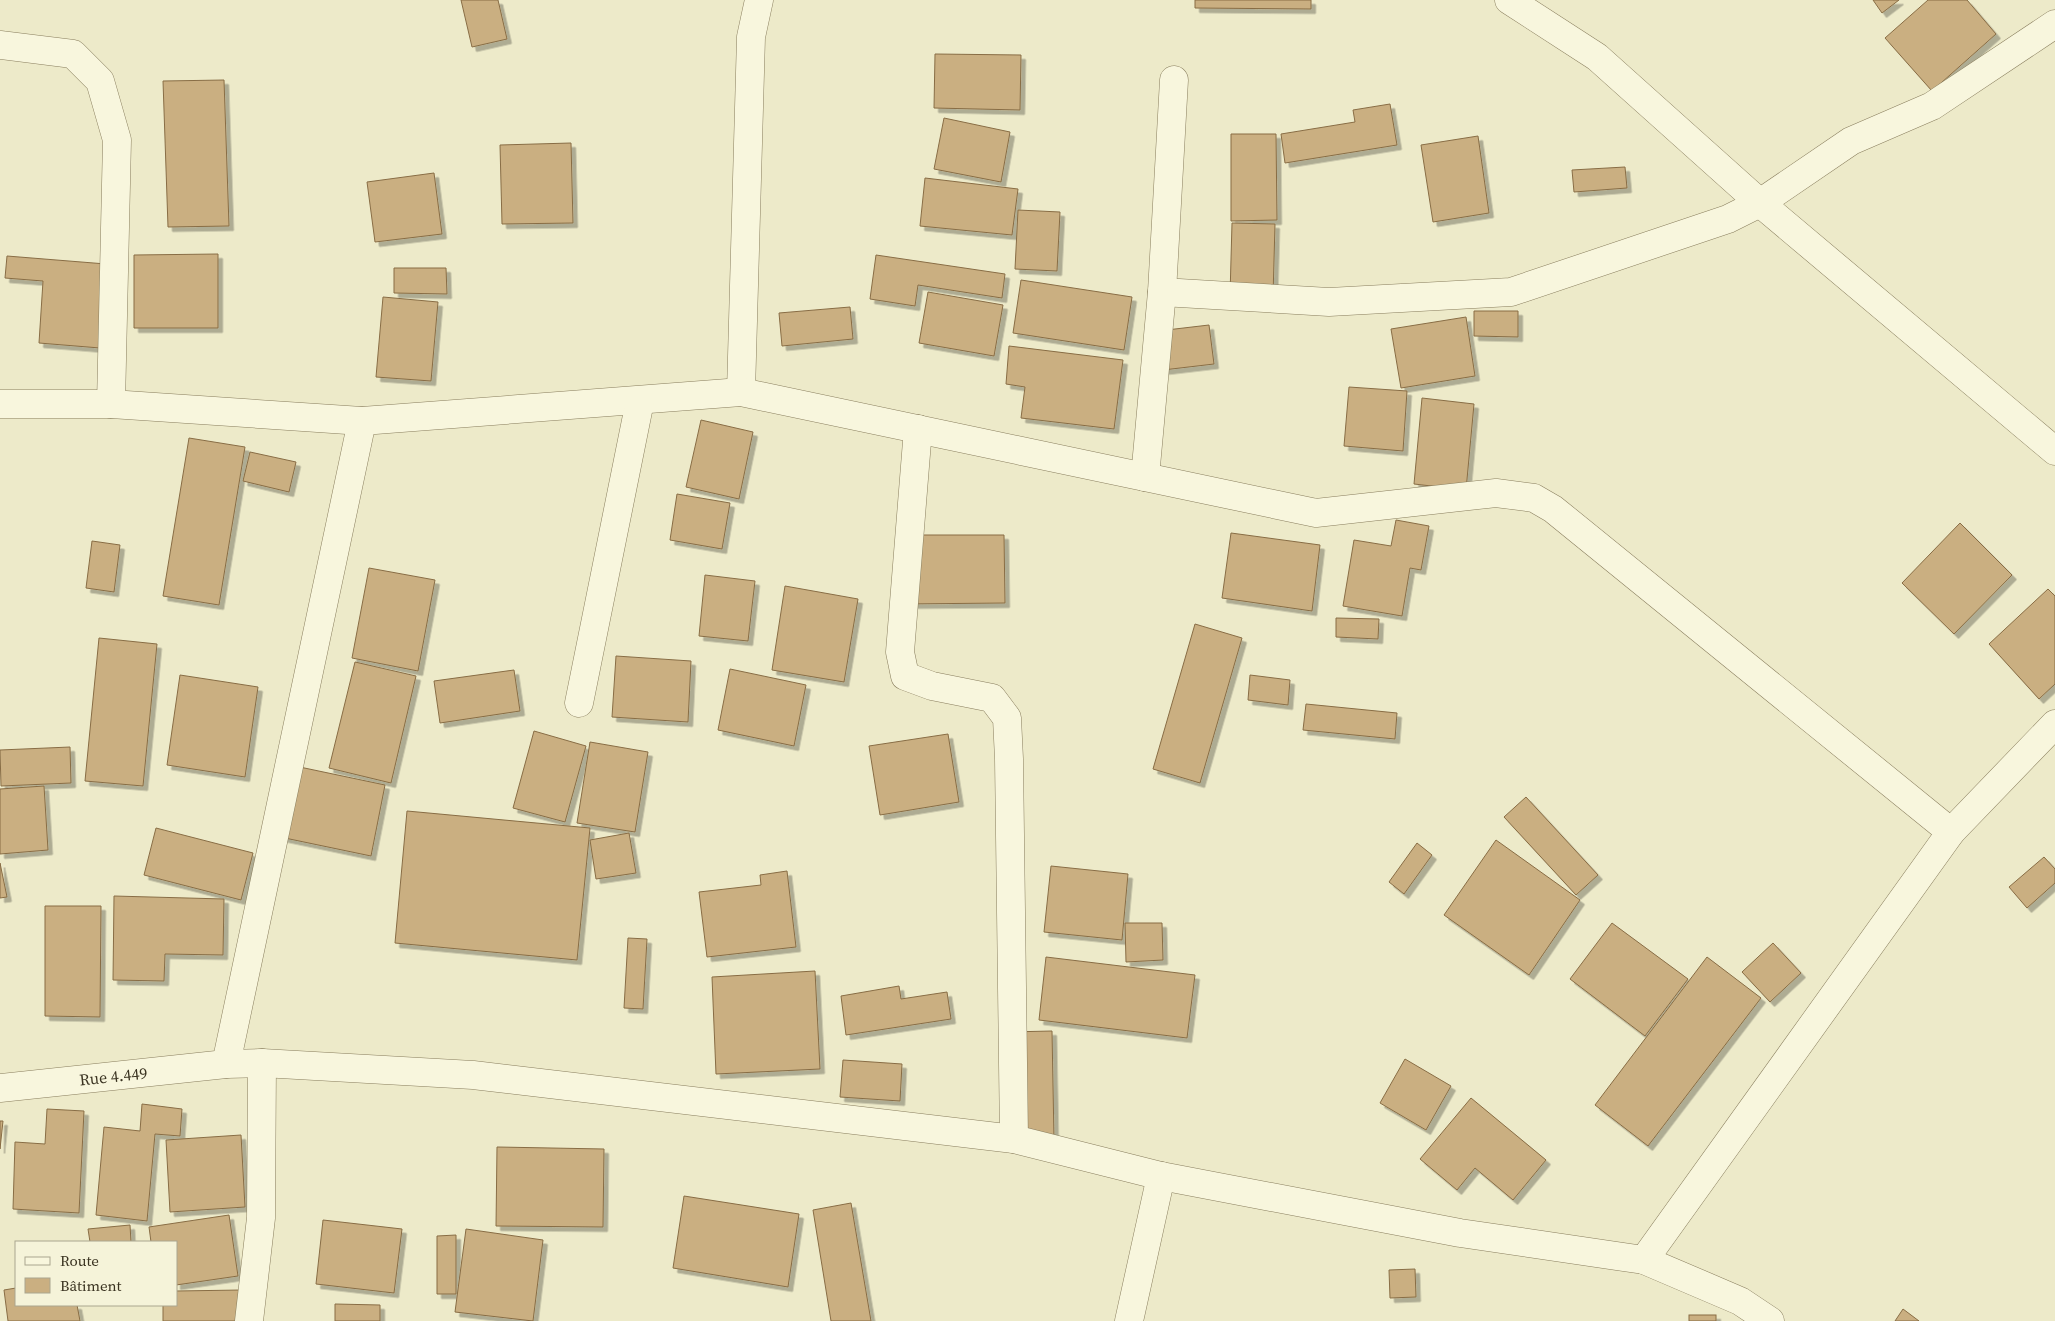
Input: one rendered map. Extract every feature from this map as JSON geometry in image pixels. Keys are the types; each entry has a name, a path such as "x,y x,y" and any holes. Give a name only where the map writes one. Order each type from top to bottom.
{"street":[{"path":"741,392 751,37 759,0"},
{"path":"1509,0 1597,57 1760,203 2055,451"},
{"path":"1162,292 1329,302 1511,292 1728,219 1760,203 1851,141 1932,106 2055,24"},
{"path":"0,45 73,54 100,81 117,140 111,404"},
{"path":"1145,477 1162,292 1174,80"},
{"path":"0,404 111,404 362,421 741,392 1316,512 1496,493 1534,498 1553,509 1951,832"},
{"path":"579,703 640,401"},
{"path":"226,1064 362,421"},
{"path":"918,429 900,652 905,676 932,686 992,698 1006,718 1009,759 1014,1139"},
{"path":"1644,1260 1951,832 2055,724"},
{"path":"249,1321 261,1218 262,1063"},
{"name":"Rue 4.449","path":"0,1088 226,1064 262,1063 473,1074 1014,1139 1161,1176 1460,1233 1644,1260 1741,1311 1770,1321"},
{"path":"1129,1321 1161,1176"}],"building":[{"path":"461,0 498,0 507,39 472,47"},
{"path":"1195,0 1311,0 1311,9 1195,8"},
{"path":"1873,0 1899,0 1882,13"},
{"path":"1928,0 1967,0 1996,34 1932,91 1885,38"},
{"path":"935,54 1021,55 1020,110 934,108"},
{"path":"224,80 229,226 168,227 163,81"},
{"path":"1390,104 1397,145 1285,163 1281,134 1355,122 1353,110"},
{"path":"944,118 1010,132 1001,182 934,169"},
{"path":"1231,134 1276,134 1277,220 1231,221"},
{"path":"1478,136 1489,213 1433,222 1421,145"},
{"path":"571,143 573,223 502,224 500,145"},
{"path":"1625,167 1627,188 1574,192 1572,170"},
{"path":"434,173 442,234 375,242 367,182"},
{"path":"925,178 1018,189 1012,235 920,226"},
{"path":"1018,210 1060,212 1057,271 1015,269"},
{"path":"1232,223 1275,224 1273,297 1230,296"},
{"path":"218,254 218,328 134,328 134,255"},
{"path":"876,255 1005,274 1002,298 918,285 915,306 870,299"},
{"path":"7,256 106,264 100,348 39,343 43,281 5,278"},
{"path":"394,268 446,268 447,294 394,293"},
{"path":"1021,280 1132,297 1124,350 1013,333"},
{"path":"928,292 1003,305 994,356 919,343"},
{"path":"383,297 438,302 431,381 376,377"},
{"path":"850,307 853,339 782,346 779,313"},
{"path":"1474,311 1518,311 1518,337 1474,336"},
{"path":"1466,317 1475,376 1401,388 1391,329"},
{"path":"1209,325 1214,364 1163,370 1158,331"},
{"path":"1009,346 1123,360 1114,429 1021,418 1025,387 1006,384"},
{"path":"1349,387 1407,391 1403,451 1344,446"},
{"path":"1422,398 1474,404 1466,490 1414,484"},
{"path":"701,420 753,432 739,499 686,487"},
{"path":"189,438 245,447 219,605 163,596"},
{"path":"250,452 296,462 289,492 243,481"},
{"path":"677,494 730,503 722,549 670,540"},
{"path":"1396,520 1429,526 1421,570 1410,568 1402,616 1343,606 1354,540 1391,546"},
{"path":"1960,523 2012,575 1954,634 1902,583"},
{"path":"1231,533 1320,545 1312,611 1222,598"},
{"path":"901,535 1004,535 1005,603 902,604"},
{"path":"92,541 120,545 114,592 86,588"},
{"path":"369,568 435,580 418,671 352,658"},
{"path":"705,575 755,581 748,641 699,636"},
{"path":"785,586 858,599 844,682 772,670"},
{"path":"2048,589 2055,596 2055,684 2039,699 1989,644"},
{"path":"1336,618 1379,619 1378,639 1336,637"},
{"path":"1195,624 1242,638 1200,783 1153,769"},
{"path":"99,638 157,644 143,786 85,781"},
{"path":"616,656 691,661 688,722 612,717"},
{"path":"355,662 416,676 391,783 329,768"},
{"path":"730,669 806,685 794,746 718,730"},
{"path":"514,670 520,711 440,723 434,681"},
{"path":"180,675 258,687 245,777 167,765"},
{"path":"1250,675 1290,680 1288,705 1248,700"},
{"path":"1306,704 1397,713 1395,739 1303,730"},
{"path":"534,731 586,746 565,822 513,808"},
{"path":"948,734 959,802 880,815 869,746"},
{"path":"590,742 648,752 635,832 577,823"},
{"path":"70,747 71,783 1,786 0,750"},
{"path":"295,766 385,785 371,856 280,837"},
{"path":"44,786 48,850 0,854 0,789"},
{"path":"1526,797 1598,875 1576,895 1504,817"},
{"path":"407,811 590,828 577,960 395,943"},
{"path":"156,828 253,853 241,900 144,875"},
{"path":"629,833 636,873 596,879 590,840"},
{"path":"1496,840 1580,900 1529,975 1444,915"},
{"path":"1417,843 1432,855 1404,894 1389,882"},
{"path":"2044,857 2055,869 2055,883 2027,908 2009,887"},
{"path":"0,863 7,897 0,898"},
{"path":"1051,866 1128,874 1122,940 1044,932"},
{"path":"787,871 796,947 707,957 699,892 761,885 760,875"},
{"path":"114,896 224,899 223,955 165,954 164,981 113,980"},
{"path":"45,906 101,906 100,1017 45,1016"},
{"path":"1125,923 1162,923 1163,960 1126,962"},
{"path":"1612,923 1688,979 1645,1036 1570,979"},
{"path":"628,938 647,939 643,1009 624,1008"},
{"path":"1773,943 1801,973 1770,1002 1742,972"},
{"path":"1046,957 1195,975 1187,1038 1039,1020"},
{"path":"1707,957 1761,998 1648,1146 1595,1105"},
{"path":"815,971 820,1069 716,1074 712,977"},
{"path":"899,986 901,999 947,992 951,1019 846,1035 841,996"},
{"path":"1052,1031 1054,1140 1008,1141 1008,1032"},
{"path":"1405,1059 1451,1086 1426,1130 1380,1103"},
{"path":"843,1060 902,1064 900,1101 840,1097"},
{"path":"1471,1098 1546,1160 1513,1200 1475,1168 1457,1190 1420,1159"},
{"path":"142,1104 182,1109 180,1136 155,1134 147,1221 96,1215 104,1127 140,1131"},
{"path":"47,1109 84,1111 79,1213 13,1209 15,1142 45,1144"},
{"path":"0,1121 3,1121 0,1149"},
{"path":"241,1135 245,1207 170,1212 166,1140"},
{"path":"497,1147 604,1149 603,1227 496,1226"},
{"path":"684,1196 799,1214 788,1287 673,1268"},
{"path":"851,1203 871,1321 831,1321 813,1210"},
{"path":"229,1215 238,1276 178,1285 178,1241 151,1241 149,1227"},
{"path":"323,1220 402,1229 394,1293 316,1284"},
{"path":"130,1225 131,1241 90,1241 88,1229"},
{"path":"466,1229 543,1240 533,1321 455,1312"},
{"path":"456,1235 456,1294 437,1294 437,1236"},
{"path":"1415,1269 1416,1297 1390,1298 1389,1270"},
{"path":"15,1288 15,1306 77,1306 80,1321 8,1321 4,1290"},
{"path":"241,1290 242,1321 163,1321 163,1306 178,1306 178,1291"},
{"path":"335,1304 380,1305 380,1321 335,1321"},
{"path":"1903,1309 1919,1321 1895,1321"},
{"path":"1689,1315 1716,1315 1716,1321 1689,1321"}]}
